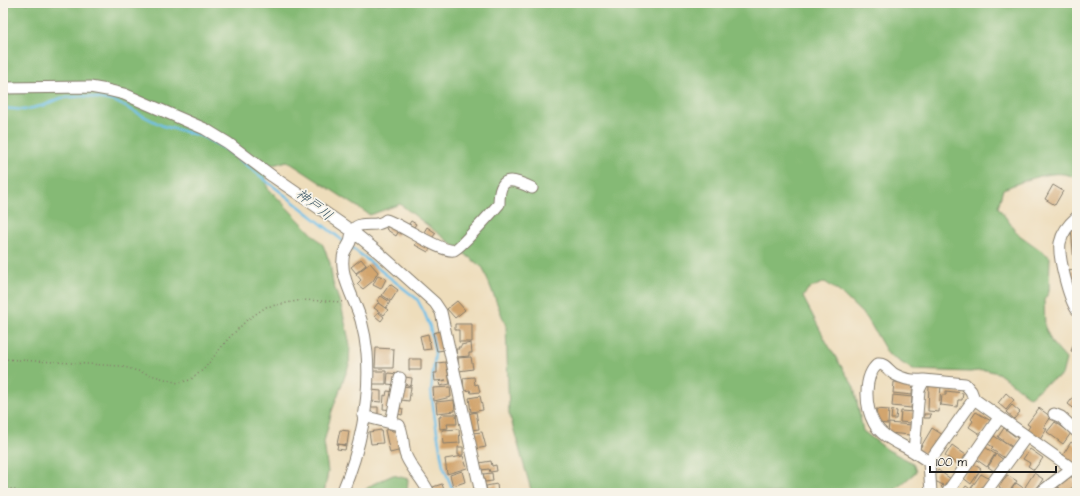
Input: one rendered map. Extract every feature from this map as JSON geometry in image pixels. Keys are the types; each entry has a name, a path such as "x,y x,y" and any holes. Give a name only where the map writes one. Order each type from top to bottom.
{"street":[{"path":"3,88 90,87 124,94 206,129 352,231 417,286 435,303 441,312 481,493"},
{"path":"342,493 355,461 363,416 368,370 367,352 361,320 344,274 344,254 352,231 358,225 378,225 386,220 442,248 453,251 461,247 499,204 499,190 503,184 511,180 532,188"},
{"path":"1077,217 1063,234 1060,244 1065,280 1071,300 1077,310"},
{"path":"929,462 887,436 874,423 869,406 867,389 871,374 878,364 886,367 894,374 903,378 965,384 971,391 974,400 1074,471 1040,493"},
{"path":"391,423 400,378"},
{"path":"914,452 919,390 924,380"},
{"path":"931,493 929,462 974,400"},
{"path":"1054,414 1061,417 1077,432"},
{"path":"363,416 399,425 401,428 406,454 412,469 426,485 429,493"},
{"path":"947,493 999,418"},
{"path":"985,493 1026,437"}],"path":[{"path":"3,359 122,366 178,383 190,380 204,370 228,339 246,320 266,307 302,300 355,303"},
{"path":"3,486 23,493"}],"green space":[{"path":"3,3 1077,3 1077,179 1069,175 1050,174 1003,189 998,207 1018,234 1050,257 1049,292 1044,300 1045,327 1052,343 1066,359 1062,375 1045,384 1030,397 998,373 986,370 970,372 913,370 888,354 867,318 841,293 825,282 808,289 803,297 827,343 854,387 863,431 888,450 913,463 916,472 891,493 532,493 509,413 506,326 483,268 400,204 370,215 287,161 266,167 267,187 323,245 330,263 333,283 342,309 350,345 349,365 332,411 324,442 328,472 324,493 3,493"},
{"path":"393,475 408,479 407,493 361,493 373,484"}],"building":[{"path":"1053,185 1063,191 1055,205 1045,199"},
{"path":"411,221 416,224 414,227 409,224"},
{"path":"390,223 400,229 396,236 386,229"},
{"path":"427,227 436,233 432,238 424,232"},
{"path":"1077,227 1077,262 1074,262 1071,228"},
{"path":"419,238 432,245 428,252 415,245"},
{"path":"361,259 366,265 356,273 351,267"},
{"path":"370,263 378,272 373,281 363,289 357,284 361,280 356,274"},
{"path":"1077,269 1077,286 1073,287 1069,271"},
{"path":"378,275 386,279 381,289 373,285"},
{"path":"390,284 398,290 391,301 382,295"},
{"path":"381,296 390,302 386,308 377,301"},
{"path":"457,301 465,310 455,318 447,309"},
{"path":"378,303 388,310 384,315 374,308"},
{"path":"378,312 384,317 381,321 375,316"},
{"path":"455,324 472,324 472,342 459,342 459,330 455,330"},
{"path":"441,331 445,350 437,351 433,333"},
{"path":"428,334 431,349 423,350 420,336"},
{"path":"1075,340 1077,341 1077,352 1071,351"},
{"path":"471,343 472,353 469,353 469,356 457,357 456,349 459,349 458,347"},
{"path":"376,348 394,349 393,368 375,368"},
{"path":"471,357 473,369 459,371 458,358"},
{"path":"409,359 421,359 421,370 409,370"},
{"path":"446,362 450,384 440,386 439,382 446,380 435,381 434,373 437,373 437,363"},
{"path":"373,371 386,371 386,384 372,384"},
{"path":"388,373 398,374 397,385 387,384"},
{"path":"405,377 412,378 411,386 404,384"},
{"path":"474,377 475,385 478,384 480,392 471,393 470,390 464,391 463,378"},
{"path":"894,382 913,383 912,395 893,393"},
{"path":"929,385 941,385 939,412 928,411"},
{"path":"403,386 411,387 409,401 401,400"},
{"path":"450,387 451,397 434,401 433,388"},
{"path":"371,390 381,391 381,402 371,401"},
{"path":"387,391 395,392 393,410 383,409 384,395 386,396"},
{"path":"946,391 963,393 962,400 958,400 957,407 941,405 942,395 946,395"},
{"path":"1077,392 1077,411 1068,404"},
{"path":"1006,393 1014,400 1006,410 998,403"},
{"path":"893,395 912,397 911,408 892,406"},
{"path":"480,396 483,410 471,412 469,398"},
{"path":"454,400 455,411 437,413 436,402"},
{"path":"1012,405 1020,412 1014,419 1006,412"},
{"path":"370,407 378,407 378,416 373,416 373,412 370,412"},
{"path":"399,408 403,409 402,415 398,414"},
{"path":"1039,408 1051,417 1044,427 1047,429 1039,441 1026,432 1030,426 1027,424"},
{"path":"876,409 889,410 888,424 877,423"},
{"path":"892,410 897,411 896,419 891,419"},
{"path":"901,411 914,412 913,420 911,420 910,423 900,422"},
{"path":"476,412 479,429 471,430 468,414"},
{"path":"976,412 991,421 981,435 969,427 973,421 971,419"},
{"path":"441,414 456,414 457,424 447,424 448,428 440,429 439,417 441,417"},
{"path":"924,414 931,414 930,418 924,418"},
{"path":"1055,422 1071,433 1063,444 1047,432"},
{"path":"889,423 912,425 911,435 888,433"},
{"path":"932,428 943,435 929,456 919,450"},
{"path":"1004,428 1020,440 1014,448 998,437"},
{"path":"391,429 392,431 395,431 396,436 399,435 402,450 390,453 385,430"},
{"path":"459,429 460,443 443,444 442,430"},
{"path":"340,430 349,431 347,445 337,444"},
{"path":"381,430 383,443 371,444 369,432"},
{"path":"482,432 486,447 475,449 472,433"},
{"path":"994,436 1014,449 1006,459 991,449 993,447 988,444"},
{"path":"1071,442 1077,446 1077,458 1072,465 1061,458"},
{"path":"338,444 346,446 345,450 337,449"},
{"path":"952,445 966,455 959,465 945,456"},
{"path":"458,447 463,447 463,455 458,455"},
{"path":"985,447 995,454 987,467 977,460"},
{"path":"1030,449 1043,458 1034,470 1028,466 1030,463 1023,459"},
{"path":"996,454 1005,461 997,473 988,467"},
{"path":"463,456 467,468 447,474 445,459"},
{"path":"491,461 492,466 496,465 497,471 490,472 489,469 481,470 479,463"},
{"path":"972,463 981,469 971,484 962,477"},
{"path":"938,470 951,479 945,490 941,487 943,485 935,481 935,475"},
{"path":"462,471 465,482 453,486 450,475"},
{"path":"492,473 493,481 484,482 483,474"},
{"path":"1034,473 1043,479 1034,493 1025,487"},
{"path":"981,474 990,479 983,493 978,493 971,488"},
{"path":"1007,475 1017,481 1008,493 999,487"},
{"path":"1071,476 1077,485 1063,493 1058,486"},
{"path":"1016,483 1028,491 1027,493 1009,493"},
{"path":"442,484 445,493 435,493 433,487"},
{"path":"497,484 498,493 487,493 486,486"},
{"path":"966,486 976,493 961,493"},
{"path":"1058,487 1062,493 1049,493"},
{"path":"471,490 472,493 458,493 458,491"}],"waterway":[{"name":"神戸川","path":"3,108 24,110 45,105 61,98 84,96 114,101 163,126 201,136 226,149 347,244"},
{"name":"神戸川","path":"351,247 417,299 425,314 430,327 435,353 431,392 436,426 443,466 454,493"}]}
